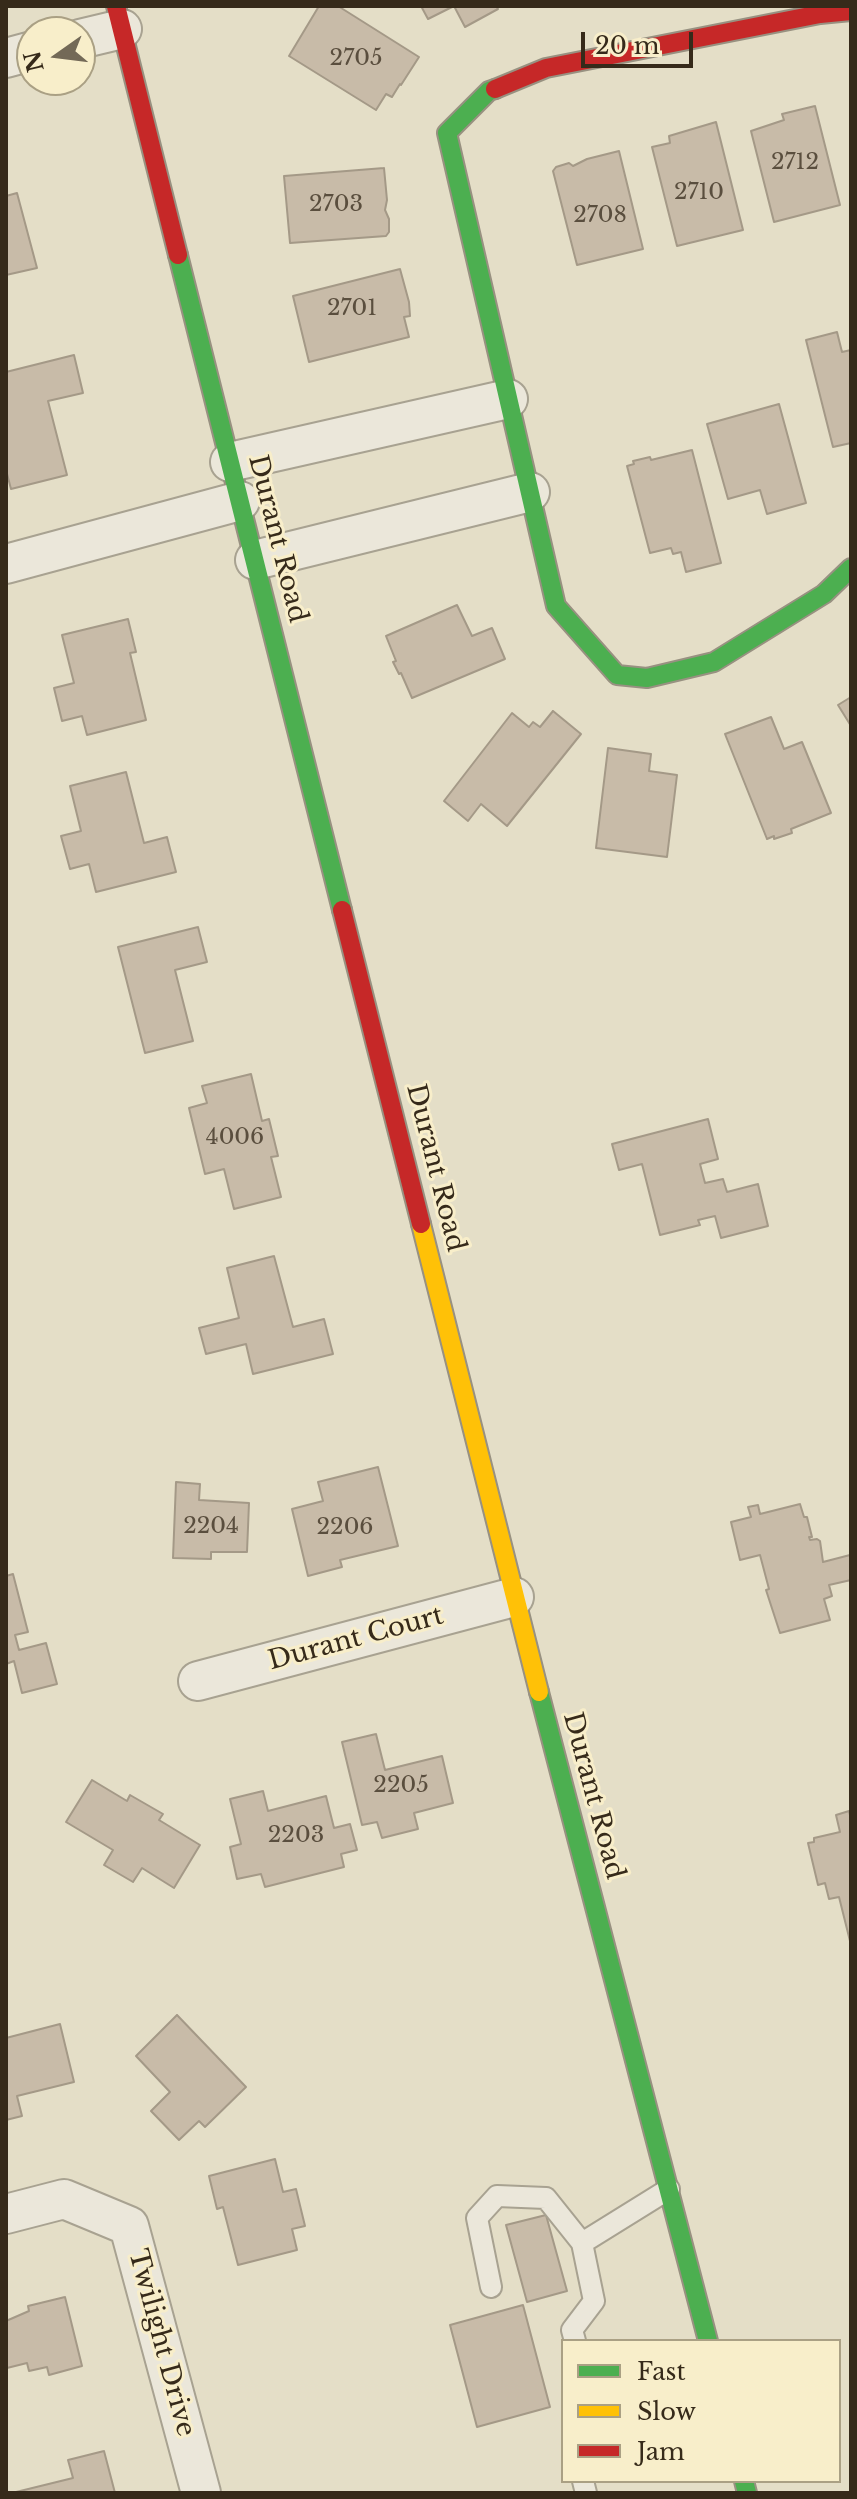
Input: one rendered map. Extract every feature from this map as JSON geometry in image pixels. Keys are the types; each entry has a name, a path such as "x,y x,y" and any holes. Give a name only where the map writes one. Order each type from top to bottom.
{"street":[{"path":"851,11 805,17 546,68 489,91 447,133 556,606 617,675 647,678 714,662 824,594 851,568"},
{"path":"96,30 119,18"},
{"name":"Durant Road","path":"119,18 514,1597 707,2339"},
{"path":"230,462 508,399"},
{"path":"255,560 530,492"},
{"path":"6,564 240,501"},
{"name":"Durant Court","path":"198,1681 514,1597"},
{"name":"Twilight Drive","path":"6,2214 64,2199 129,2226 201,2493"}],"lane":[{"path":"582,2243 669,2189"},
{"path":"491,2287 477,2218 497,2196 546,2198 582,2243 594,2301 572,2330 574,2339"}],"building":[{"path":"319,6 338,6 419,57 392,97 386,94 376,110 289,56"},
{"path":"421,6 454,6 428,19"},
{"path":"454,6 496,6 498,9 465,27"},
{"path":"815,106 840,205 774,222 751,131 784,120 782,114"},
{"path":"716,122 743,230 677,246 652,147 670,143 669,136"},
{"path":"619,151 643,249 577,265 553,171 569,163 573,166"},
{"path":"384,168 385,210 389,219 386,236 290,243 284,176"},
{"path":"17,193 37,268 6,275 6,196"},
{"path":"400,269 409,302 410,316 404,317 409,337 309,362 293,296"},
{"path":"837,332 842,352 851,350 851,443 833,447 806,340"},
{"path":"74,355 83,393 48,401 67,475 11,489 6,470 6,372"},
{"path":"779,404 806,503 767,514 760,490 728,499 707,424"},
{"path":"692,450 721,563 686,572 681,552 673,554 671,548 650,553 627,466 634,464 633,461"},
{"path":"457,605 472,636 492,628 505,659 412,698 393,662 396,661 386,636"},
{"path":"128,619 136,652 130,653 146,720 87,735 82,716 62,721 54,688 74,683 62,635"},
{"path":"851,697 851,726 838,705"},
{"path":"553,711 581,734 507,826 481,804 468,821 444,801 512,713 529,727 533,722 540,727"},
{"path":"771,717 784,749 802,742 831,813 791,829 792,833 767,839 725,734"},
{"path":"608,748 651,754 649,771 677,775 667,857 596,848"},
{"path":"126,772 144,843 167,837 176,872 96,892 89,864 70,869 61,836 81,831 70,786"},
{"path":"198,927 207,962 175,970 193,1041 145,1053 118,947"},
{"path":"251,1074 262,1121 269,1119 278,1156 271,1157 281,1197 234,1209 224,1169 205,1174 189,1108 207,1103 202,1086"},
{"path":"708,1119 718,1159 700,1164 705,1183 723,1179 727,1192 758,1184 768,1226 721,1238 715,1216 698,1220 700,1225 660,1235 642,1164 619,1170 612,1144"},
{"path":"274,1256 293,1327 324,1319 333,1354 253,1374 246,1344 206,1354 199,1328 239,1318 227,1268"},
{"path":"378,1467 398,1546 340,1560 342,1567 308,1576 292,1509 323,1501 318,1482"},
{"path":"176,1482 200,1484 199,1500 249,1503 247,1552 211,1552 211,1559 173,1558"},
{"path":"800,1504 804,1517 807,1517 810,1540 820,1541 823,1562 850,1555 851,1580 829,1585 832,1596 824,1599 830,1620 780,1633 766,1590 769,1589 760,1555 740,1560 731,1522 751,1517 748,1507 758,1505 760,1514"},
{"path":"13,1574 28,1632 15,1635 19,1650 46,1643 57,1684 22,1693 14,1661 6,1664 6,1576"},
{"path":"376,1734 385,1770 442,1756 453,1803 414,1813 418,1829 382,1838 377,1822 362,1825 342,1742"},
{"path":"92,1780 127,1801 130,1795 163,1814 159,1820 200,1845 174,1888 142,1868 133,1882 104,1865 113,1850 66,1822"},
{"path":"263,1791 268,1811 326,1796 334,1828 350,1824 357,1850 341,1854 344,1867 265,1887 261,1874 237,1879 230,1847 241,1844 230,1799"},
{"path":"849,1811 851,1945 839,1897 829,1899 825,1883 818,1885 808,1843 814,1842 814,1838 840,1832 836,1815"},
{"path":"177,2015 246,2087 205,2127 199,2121 179,2140 151,2111 170,2092 136,2056"},
{"path":"60,2024 74,2082 17,2096 22,2116 6,2120 6,2038"},
{"path":"275,2159 283,2192 296,2189 305,2226 292,2229 297,2250 238,2265 223,2207 217,2209 209,2176"},
{"path":"546,2215 567,2291 527,2302 506,2225"},
{"path":"65,2297 82,2366 49,2375 47,2367 29,2371 27,2363 7,2368 6,2321 29,2311 28,2306"},
{"path":"523,2305 550,2407 477,2427 450,2325"},
{"path":"104,2451 115,2493 12,2493 73,2478 68,2460"}],"traffic: fast":[{"path":"495,89 489,91 447,133 556,606 617,675 647,678 714,662 824,594 851,568"},
{"path":"178,255 342,910"},
{"path":"539,1692 707,2339"},
{"path":"744,2483 747,2493"}],"traffic: slow":[{"path":"421,1224 539,1692"}],"traffic: jam":[{"path":"116,6 178,255"},
{"path":"495,89 546,68 820,14 851,11"},
{"path":"342,910 421,1224"}]}
